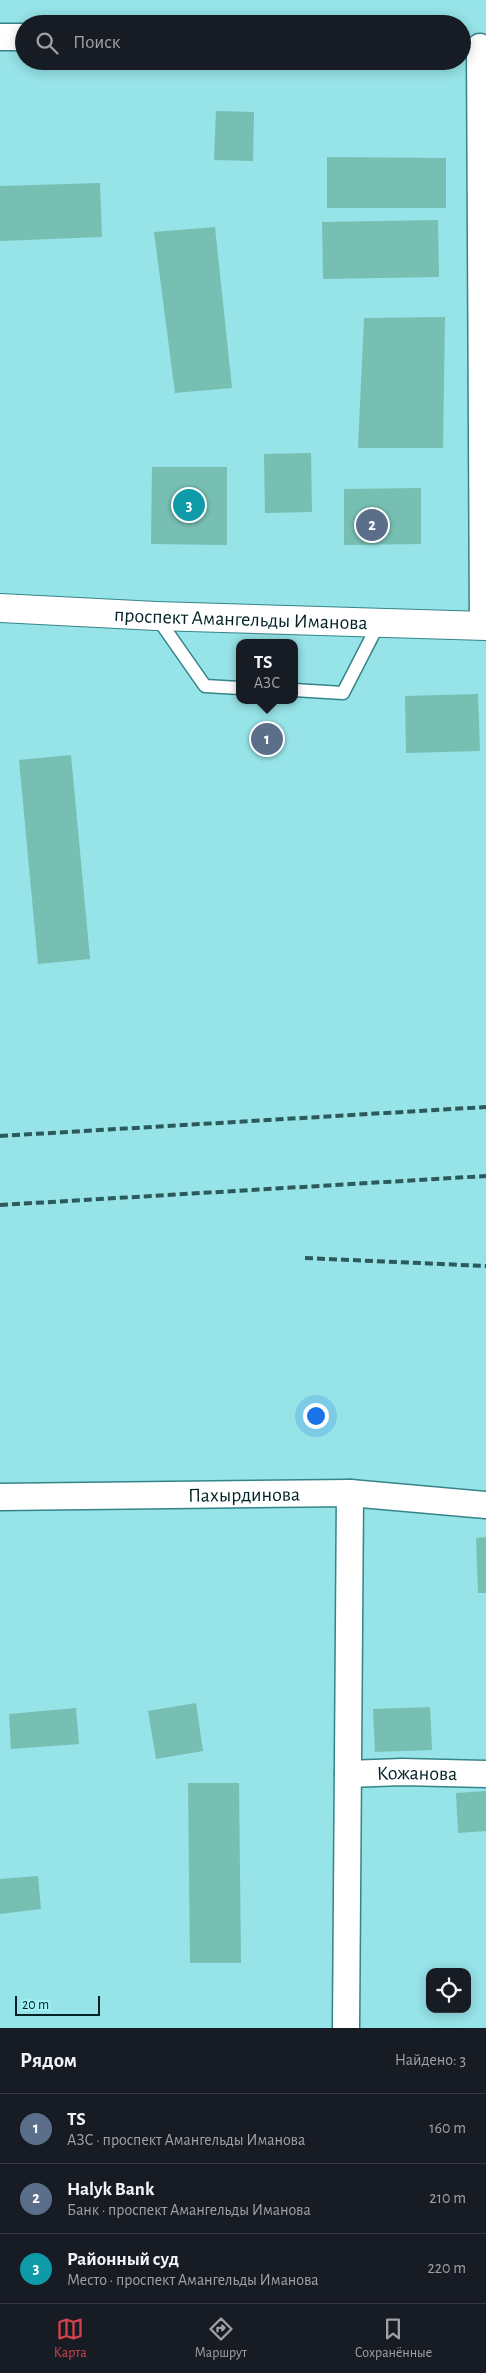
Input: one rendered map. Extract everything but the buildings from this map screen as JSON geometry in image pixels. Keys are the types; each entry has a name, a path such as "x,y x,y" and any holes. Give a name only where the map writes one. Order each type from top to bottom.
{"main road":[{"name":"проспект Амангельды Иманова","path":"0,608 156,616 485,626"}],"street":[{"path":"0,37 15,37"},
{"path":"476,47 485,626"},
{"path":"346,2028 350,1493"},
{"name":"Пахырдинова","path":"0,1497 350,1493 486,1505"},
{"name":"Кожанова","path":"348,1774 402,1772 486,1774"}],"lane":[{"path":"156,616 205,686 236,688"},
{"path":"298,690 342,693 379,623"}],"railway":[{"path":"0,1136 486,1107"},
{"path":"0,1205 486,1176"},
{"path":"305,1258 486,1266"}],"place":[{"name":"Районный суд","path":"189,505"},
{"name":"Halyk Bank","path":"372,525"},
{"name":"TS","path":"267,739"}]}
